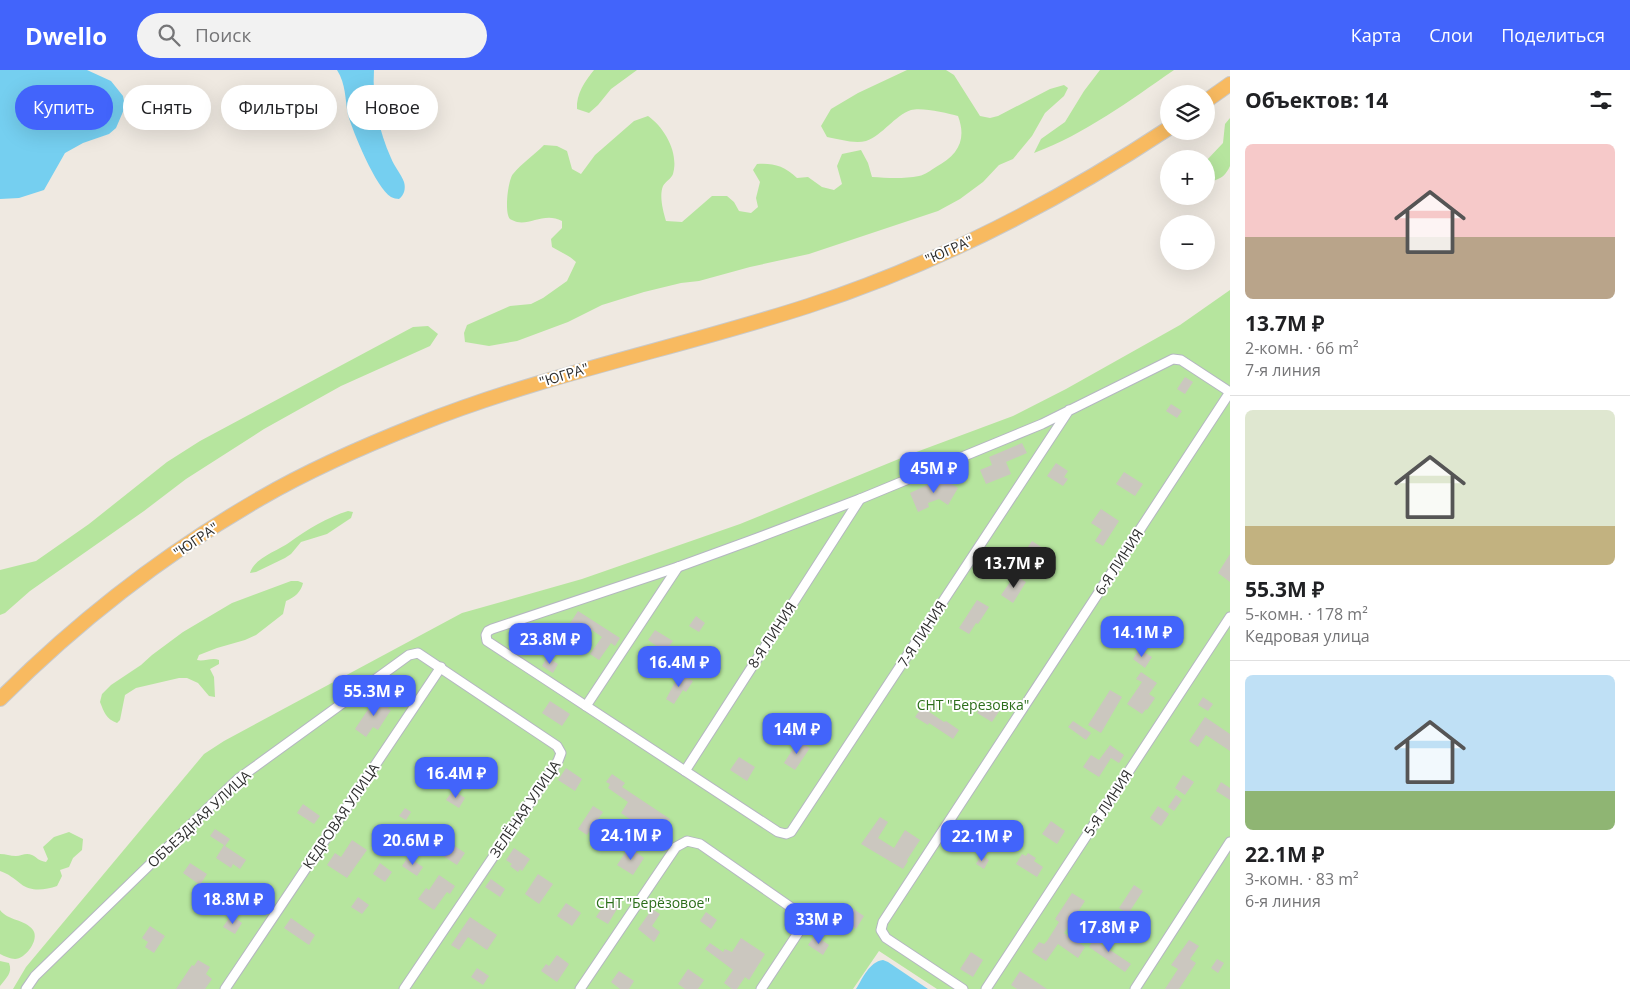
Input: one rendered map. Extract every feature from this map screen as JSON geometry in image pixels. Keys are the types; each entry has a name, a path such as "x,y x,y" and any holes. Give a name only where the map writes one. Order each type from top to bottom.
{"highway":[{"path":"1215,95 1230,84"},
{"name":"\"ЮГРА\"","path":"0,698 66,638 155,569 262,497 331,462 417,424 484,401 593,367 776,316 902,271 962,245 1069,190 1160,134"}],"street":[{"path":"685,771 488,641 486,635 488,631 678,567 860,499 1011,437 1173,359 1181,360 1230,392"},
{"name":"6-Я ЛИНИЯ","path":"963,989 886,938 881,930 882,922 1230,392"},
{"name":"7-Я ЛИНИЯ","path":"685,771 778,832 786,834 792,832 1069,410"},
{"name":"8-Я ЛИНИЯ","path":"685,771 860,499"},
{"path":"586,706 678,567"},
{"name":"5-Я ЛИНИЯ","path":"986,989 1230,617"},
{"name":"ОБЪЕЗДНАЯ УЛИЦА","path":"26,989 35,976 238,779 410,655 418,653 423,655 557,746 561,753"},
{"name":"КЕДРОВАЯ УЛИЦА","path":"225,989 441,668"},
{"name":"ЗЕЛЁНАЯ УЛИЦА","path":"404,989 561,753"},
{"path":"580,989 676,847 687,841 700,844 799,912 803,919 800,930 761,989"},
{"path":"1134,989 1230,842"}],"green space":[{"path":"594,70 637,70 611,89 589,113 577,109 577,103 582,88"},
{"path":"907,70 946,70 954,75 980,116 990,118 998,116 1050,89 1064,85 1068,88 1064,96 1045,113 1032,136 1013,159 999,165 983,182 960,199 938,211 809,254 699,281 681,283 644,292 602,305 568,322 517,341 489,346 465,342 464,333 467,325 510,306 531,304 543,298 567,281 576,262 552,247 551,239 562,228 562,221 544,218 528,222 517,222 508,216 507,197 511,177 520,166 544,145 557,146 567,151 572,169 581,174 595,155 634,121 648,116 665,134 674,158 673,174 664,184 661,194 666,221 682,222 712,196 727,196 734,202 739,211 751,213 758,207 756,198 760,182 753,170 757,164 779,166 797,178 808,177 822,187 834,190 842,184 837,166 842,154 861,150 868,163 872,177 890,178 907,178 921,175 950,157 959,146 961,140 961,125 958,116 928,110 911,110 872,138 861,142 827,137 821,126 831,109 858,93"},
{"path":"1100,70 1174,70 1089,127 1034,153 1041,139 1065,122 1084,91"},
{"path":"1230,118 1230,166 1223,176 1215,180 1215,151 1223,143 1225,124"},
{"name":"СНТ \"Березовка\"","path":"1230,290 1230,989 937,989 879,951 853,989 13,989 26,967 204,754 224,741 462,613 582,579 740,524 911,454 1013,416 1066,389 1180,325"},
{"path":"428,326 438,334 430,346 341,386 264,429 186,479 30,591 5,613 0,615 0,570 36,561 89,524 167,462 200,441 413,327"},
{"path":"348,511 353,512 351,518 327,534 301,542 285,558 250,573 253,567 267,555 318,524"},
{"path":"291,581 303,583 297,594 286,601 283,614 256,635 199,655 197,660 219,660 219,664 210,669 214,677 215,697 209,696 198,683 187,678 179,678 136,688 125,695 120,720 117,723 106,715 100,702 102,694 111,685 141,665 183,632 232,603"},
{"path":"69,832 83,839 82,850 73,858 69,867 60,870 62,876 57,886 43,889 25,887 0,871 0,854 16,856 30,854 46,862 48,859 43,847 54,837"},
{"path":"0,910 3,914 30,926 35,934 33,944 19,958 15,959 0,954"},
{"path":"0,961 9,963 10,970 0,986"}],"water":[{"path":"0,70 87,70 111,81 123,96 123,112 116,128 109,134 83,143 65,153 44,190 19,198 0,199"},
{"path":"337,70 374,70 374,85 347,85 347,108 344,86"},
{"path":"354,130 381,130 391,158 405,185 404,192 399,199 391,197 385,192 372,172"},
{"path":"883,960 928,989 856,989 870,967"}],"building":[{"path":"1185,377 1193,382 1185,394 1177,389"},
{"path":"1171,404 1182,411 1177,418 1166,411"},
{"path":"1022,443 1027,453 1006,462 1011,474 986,484 980,470 992,465 989,457"},
{"path":"1056,463 1068,471 1064,477 1068,479 1063,486 1047,476"},
{"path":"1124,472 1143,484 1135,496 1116,484"},
{"path":"942,478 958,488 948,505 939,499 928,503 929,507 918,512 910,493"},
{"path":"1101,509 1119,521 1103,546 1095,541 1102,530 1091,523"},
{"path":"1032,541 1046,550 1038,564 1023,554"},
{"path":"1230,554 1230,582 1218,573"},
{"path":"1015,575 1026,582 1013,603 1001,595"},
{"path":"977,600 989,607 969,634 959,628"},
{"path":"578,611 620,638 615,646 611,643 599,660 590,654 602,637 586,626 579,636 567,628"},
{"path":"696,616 705,623 699,632 689,626"},
{"path":"655,630 673,641 665,652 648,640"},
{"path":"1139,649 1152,657 1145,668 1133,659"},
{"path":"547,657 558,664 553,673 542,666"},
{"path":"1141,672 1157,683 1149,694 1155,698 1142,714 1127,704 1142,682 1136,679"},
{"path":"680,673 693,681 686,692 683,690 674,704 666,699"},
{"path":"1110,690 1122,697 1101,733 1088,725"},
{"path":"1203,697 1213,704 1208,711 1198,705"},
{"path":"375,699 381,704 384,699 391,704 388,709 391,710 378,730 373,727 366,737 355,729"},
{"path":"550,701 570,714 562,726 542,713"},
{"path":"985,701 1000,710 992,722 977,713"},
{"path":"922,707 959,730 953,739 929,723 928,725 915,717"},
{"path":"1205,717 1230,734 1230,751 1206,735 1198,747 1189,741"},
{"path":"1073,721 1091,733 1086,740 1068,727"},
{"path":"798,741 810,748 795,770 784,763"},
{"path":"1110,745 1124,755 1119,763 1111,758 1099,777 1083,767 1091,755 1099,760"},
{"path":"739,757 755,767 747,781 730,770"},
{"path":"566,768 582,779 575,791 558,780"},
{"path":"612,774 625,783 622,787 670,819 657,838 621,813 628,802 608,788 610,784 606,782"},
{"path":"1183,775 1194,782 1185,795 1175,788"},
{"path":"1221,782 1230,788 1230,800 1216,791"},
{"path":"453,790 465,798 459,808 446,800"},
{"path":"1176,795 1182,800 1174,811 1168,807"},
{"path":"303,804 320,816 314,824 297,813"},
{"path":"593,806 603,812 587,835 578,829"},
{"path":"1158,806 1169,814 1161,826 1150,818"},
{"path":"405,808 411,812 406,820 399,816"},
{"path":"880,817 888,822 878,838 894,848 905,830 920,840 903,869 861,844"},
{"path":"1051,821 1065,831 1057,844 1042,834"},
{"path":"967,822 980,830 974,840 961,831"},
{"path":"215,829 230,839 225,846 246,860 240,869 233,864 231,868 216,858 224,845 210,836"},
{"path":"352,840 367,850 347,878 327,865 335,853 341,857"},
{"path":"452,844 465,853 457,865 443,856"},
{"path":"629,847 644,858 633,875 617,865"},
{"path":"514,848 530,859 522,871 520,869 518,872 506,860"},
{"path":"1028,853 1036,858 1034,861 1043,867 1037,877 1016,864 1022,854 1026,856"},
{"path":"981,855 989,860 984,869 976,864"},
{"path":"408,857 423,867 417,876 402,866"},
{"path":"190,863 207,874 200,885 183,873"},
{"path":"380,863 392,872 385,882 373,874"},
{"path":"538,874 553,884 539,904 525,894"},
{"path":"439,875 455,886 450,894 447,892 434,910 418,899 426,888 429,890"},
{"path":"491,879 505,889 500,897 485,887"},
{"path":"1134,885 1143,891 1128,914 1119,908"},
{"path":"1072,893 1085,901 1064,933 1085,947 1078,958 1058,944 1046,961 1032,952 1039,942 1044,944 1047,941 1059,922 1055,919"},
{"path":"358,897 369,905 362,914 351,907"},
{"path":"612,899 620,904 608,924 596,917"},
{"path":"566,903 581,913 572,926 557,916"},
{"path":"852,908 864,916 856,929 844,921"},
{"path":"652,909 660,914 652,926 660,932 654,942 638,929"},
{"path":"706,912 717,920 711,929 700,921"},
{"path":"231,915 242,923 235,934 223,927"},
{"path":"470,917 497,935 487,950 468,937 459,950 451,945"},
{"path":"291,918 315,935 309,945 284,928"},
{"path":"150,926 165,936 154,953 145,947 148,942 142,938"},
{"path":"1099,932 1106,937 1101,944 1131,964 1125,972 1089,947"},
{"path":"815,935 829,945 823,955 808,945"},
{"path":"741,938 765,954 749,980 745,977 737,989 732,989 724,983 733,970 705,949 710,943 723,952 725,949 732,952"},
{"path":"1189,940 1199,946 1190,959 1196,963 1179,989 1165,989 1178,969 1171,965"},
{"path":"971,952 983,960 973,977 960,969"},
{"path":"557,955 569,964 557,982 541,971 546,964 549,966"},
{"path":"1217,959 1224,963 1218,973 1211,968"},
{"path":"198,960 210,967 206,974 212,979 205,989 176,989 192,965 194,966"},
{"path":"477,968 489,976 483,985 471,977"},
{"path":"688,969 704,980 698,989 685,989 678,984"},
{"path":"619,971 634,981 629,989 620,989 611,982"},
{"path":"1020,971 1047,989 1017,989 1011,985"}],"park label":[{"name":"СНТ \"Берёзовое\"","path":"653,903"}]}
